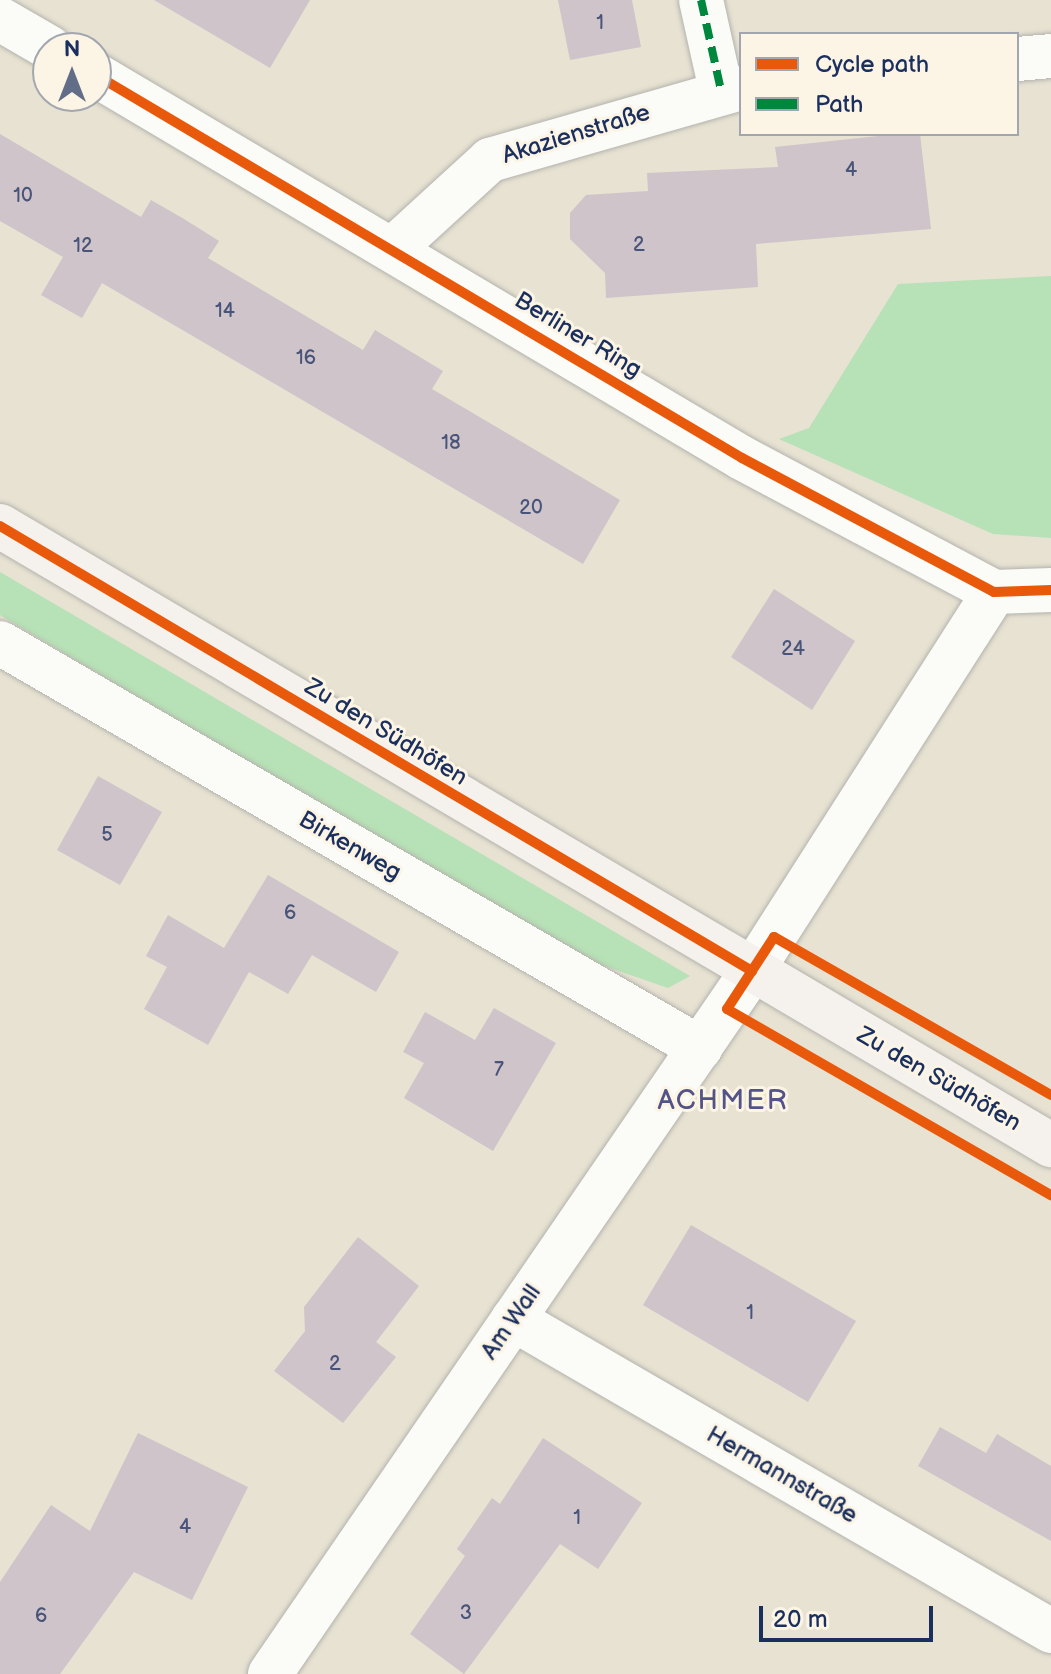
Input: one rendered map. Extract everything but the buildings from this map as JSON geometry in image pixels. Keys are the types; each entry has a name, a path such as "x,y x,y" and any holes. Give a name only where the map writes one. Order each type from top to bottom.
{"street":[{"path":"701,0 731,89"},
{"path":"0,19 32,38"},
{"path":"1019,59 1051,56"},
{"name":"Berliner Ring","path":"112,84 395,247 742,458 994,592"},
{"name":"Akazienstraße","path":"395,247 490,160 731,89"},
{"name":"Zu den Südhöfen","path":"0,526 1051,1145"},
{"path":"752,971 994,592 1051,590"},
{"name":"Birkenweg","path":"0,643 700,1048"},
{"name":"Am Wall","path":"270,1674 752,971"},
{"name":"Hermannstraße","path":"513,1319 1051,1631"}],"green space":[{"path":"1051,276 1051,538 993,534 779,439 809,428 898,284"},
{"path":"0,572 690,976 668,988 567,953 0,615"}],"marked path":[{"path":"701,0 721,90"}],"cycle path":[{"path":"112,84 742,458 994,592 1051,590"},
{"path":"0,526 752,971"},
{"path":"1051,1095 774,937 727,1009 1051,1195"}],"district":[{"name":"ACHMER","path":"723,1101"}]}
